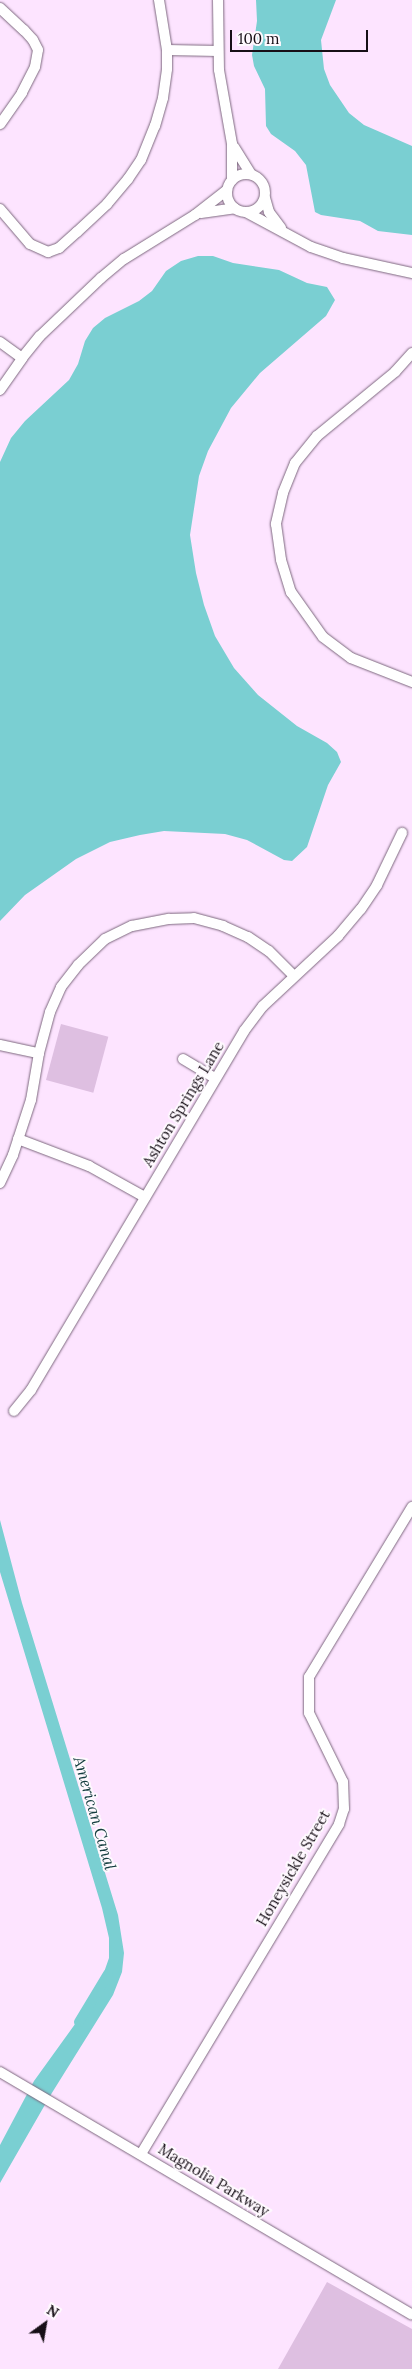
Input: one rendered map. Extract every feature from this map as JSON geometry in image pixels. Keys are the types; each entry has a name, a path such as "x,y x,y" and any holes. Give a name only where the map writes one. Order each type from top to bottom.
{"street":[{"path":"0,209 30,244 48,252 59,248 107,204 141,160 155,126 163,98 168,69 159,0"},
{"path":"0,390 22,358 68,307 124,259 195,215 227,190 232,180 232,144 219,70 218,0"},
{"path":"0,8 24,30 33,40 38,50 35,67 22,94 0,124"},
{"path":"167,50 218,51"},
{"path":"232,144 251,174 261,181 265,192 258,208 246,212"},
{"path":"232,180 241,174 251,174"},
{"path":"227,190 229,200 235,208"},
{"path":"264,198 269,212 285,233"},
{"path":"195,215 235,208 246,212 310,247 343,258 412,273"},
{"path":"0,342 22,358"},
{"path":"412,353 395,372 317,436 295,463 283,493 276,524 281,560 291,592 323,637 351,658 412,682"},
{"name":"Ashton Springs Lane","path":"14,1411 31,1390 215,1078 263,1006 338,936 361,909 377,885 402,833"},
{"path":"0,1183 31,1100 39,1053 50,1012 61,988 78,965 106,939 132,926 169,919 194,918 223,926 248,937 269,951 294,976"},
{"path":"0,1046 39,1053"},
{"path":"183,1060 215,1078"},
{"path":"18,1139 89,1166 145,1197"},
{"name":"Honeysickle Street","path":"141,2154 339,1824 344,1809 343,1782 310,1713 309,1677 412,1507"},
{"name":"Magnolia Parkway","path":"0,2072 412,2315"}],"shaded area":[{"path":"256,0 336,0 321,40 324,69 330,85 349,113 364,125 412,146 412,235 378,231 360,221 321,215 315,212 306,165 295,151 271,134 266,126 265,89 254,66 252,55 257,21"},
{"path":"198,256 213,256 233,263 279,270 307,283 327,287 335,300 326,316 260,373 231,408 208,451 199,476 190,535 196,573 204,605 215,636 234,668 258,695 297,726 327,743 337,752 341,762 328,785 307,847 292,861 284,860 247,840 225,834 164,831 140,835 110,842 76,859 25,895 0,921 0,462 11,438 25,421 69,380 78,364 85,341 93,328 105,318 139,301 152,291 166,271 181,261"},
{"path":"61,1024 108,1037 93,1093 46,1080"},
{"name":"American Canal","path":"0,1520 22,1603 118,1915 124,1953 122,1972 113,1995 50,2096 0,2183 0,2145 34,2081 96,1995 109,1958 109,1938 102,1908 0,1572"},
{"path":"327,2282 412,2329 412,2369 278,2369"}],"waterway":[{"name":"American Canal","path":"79,2022 108,1974"}]}
